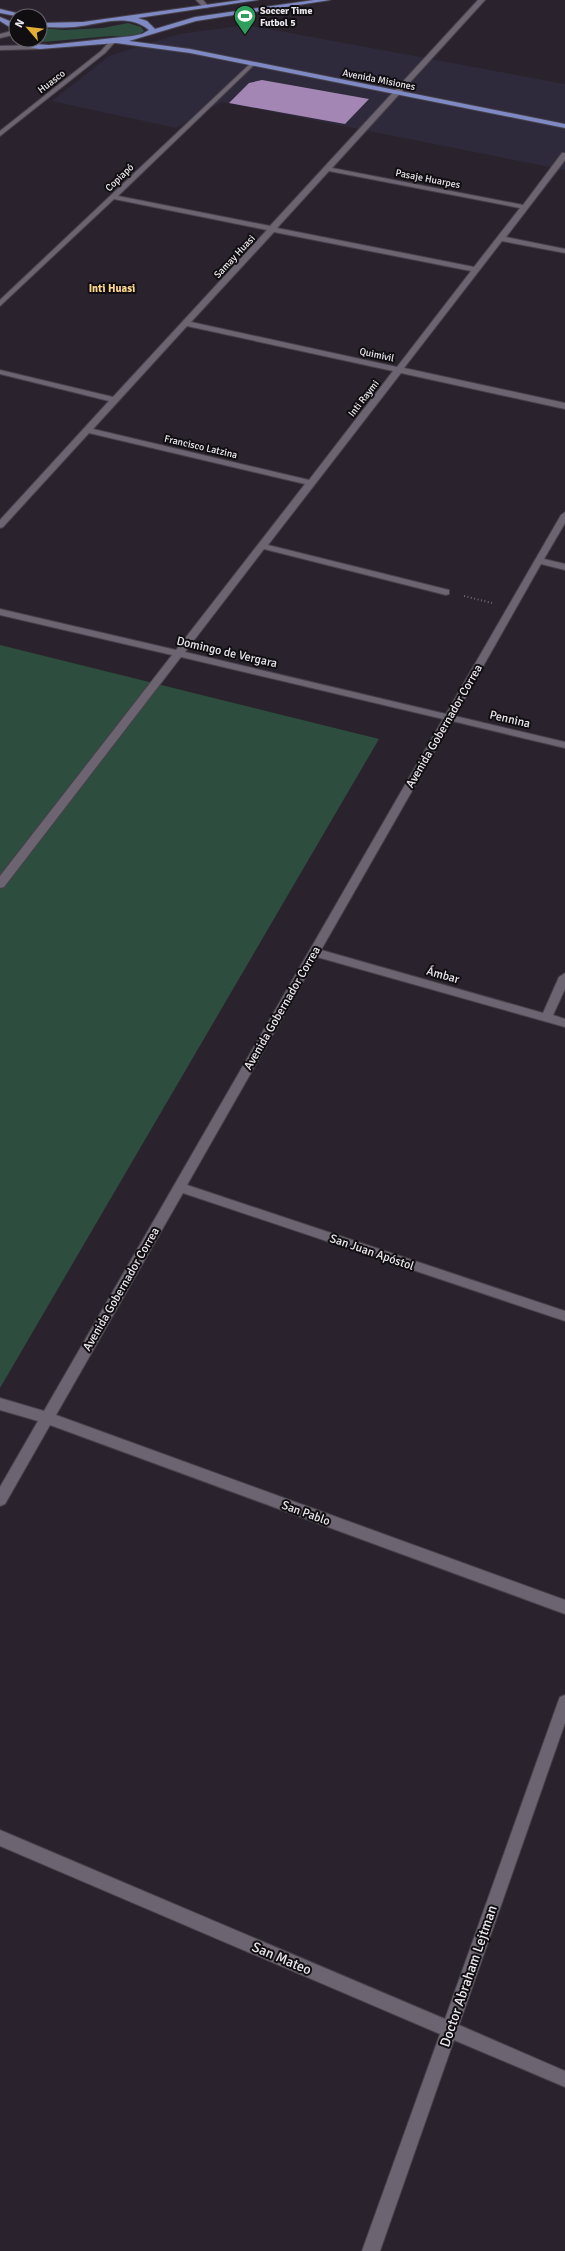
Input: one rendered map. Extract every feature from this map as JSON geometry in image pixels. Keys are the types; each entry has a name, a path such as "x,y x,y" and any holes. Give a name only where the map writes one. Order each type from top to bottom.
{"main road":[{"path":"48,25 75,25 255,0"},
{"path":"48,46 116,41 142,37 195,19 327,0"},
{"name":"Avenida Misiones","path":"119,19 142,22 149,26 152,33 159,40 190,51"},
{"path":"48,20 75,25"},
{"name":"Avenida Misiones","path":"116,41 190,51 565,126"}],"street":[{"path":"199,0 206,7"},
{"name":"Samay Huasi","path":"0,525 482,0"},
{"name":"Huasco","path":"0,134 116,41"},
{"name":"Copiapó","path":"0,304 252,64"},
{"name":"Inti Raymi","path":"0,884 565,155"},
{"name":"Pasaje Huarpes","path":"327,169 524,207"},
{"path":"113,197 476,270"},
{"path":"500,238 565,251"},
{"name":"Quimivil","path":"185,323 565,406"},
{"path":"0,372 115,400"},
{"name":"Francisco Latzina","path":"87,430 311,483"},
{"name":"Avenida Gobernador Correa","path":"0,1500 565,515"},
{"path":"262,546 446,592"},
{"path":"539,561 565,567"},
{"name":"Domingo de Vergara","path":"0,612 448,718"},
{"name":"Pennina","path":"448,718 565,745"},
{"name":"Ámbar","path":"314,952 565,1023"},
{"path":"546,1018 565,977"},
{"name":"San Juan Apóstol","path":"180,1187 565,1316"},
{"name":"San Pablo","path":"0,1404 47,1418 565,1607"},
{"name":"Doctor Abraham Lejtman","path":"371,2251 565,1702"},
{"name":"San Mateo","path":"0,1838 565,2079"}],"path":[{"path":"446,592 512,608"}],"shaded area":[{"path":"247,25 565,84 565,170 222,102 176,128 52,101 109,56 179,34"}],"green space":[{"path":"128,23 141,27 144,31 139,35 129,37 111,36 48,42 48,29 64,30 103,28"},
{"path":"0,645 379,739 0,1388"}],"building":[{"path":"262,80 369,99 345,124 229,103 249,83"}],"place":[{"name":"Soccer Time Futbol 5","path":"245,36"}],"district":[{"name":"Inti Huasi","path":"112,288"}]}
